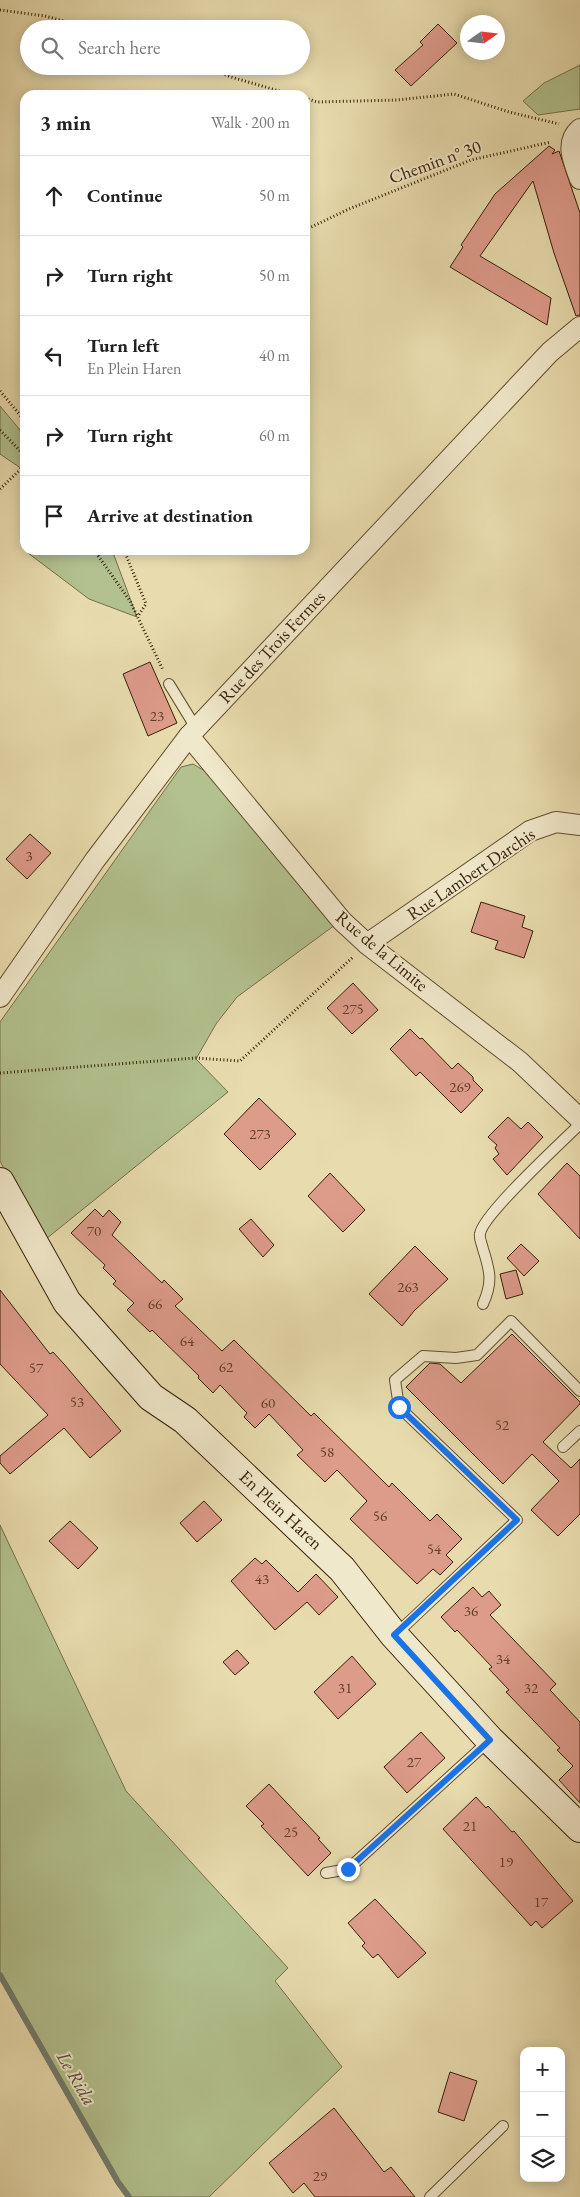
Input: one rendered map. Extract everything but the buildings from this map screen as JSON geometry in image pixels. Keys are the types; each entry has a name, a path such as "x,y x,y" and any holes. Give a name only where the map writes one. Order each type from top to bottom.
{"street":[{"path":"579,129 572,139 572,154 580,180"},
{"name":"Rue des Trois Fermes","path":"0,997 95,860 193,732 550,352 580,327"},
{"name":"Rue de la Limite","path":"193,732 342,921 367,944 520,1062 580,1119"},
{"name":"Rue Lambert Darchis","path":"367,944 530,831 556,822 580,824"},
{"name":"En Plein Haren","path":"0,1182 67,1302 151,1397 185,1420 342,1569 394,1635 490,1740 580,1828"}],"lane":[{"path":"169,684 193,732"},
{"path":"484,1304 491,1288 489,1270 479,1235 482,1226 504,1200 580,1124"},
{"path":"394,1635 517,1520 399,1407 394,1380 423,1356 456,1358 477,1355 511,1321 580,1391"},
{"path":"563,1447 580,1430"},
{"path":"326,1873 348,1869 490,1740"},
{"path":"434,2196 503,2126"}],"path":[{"path":"0,10 60,20"},
{"path":"226,75 276,90"},
{"path":"310,100 318,102 397,100 454,94 510,112 579,129"},
{"name":"Chemin n° 30","path":"310,228 349,209 471,160 545,145 579,129"},
{"path":"0,391 20,416"},
{"path":"0,430 20,451"},
{"path":"0,489 20,470"},
{"path":"97,555 130,602 169,684"},
{"path":"126,555 146,604 138,617"},
{"path":"0,1073 196,1058 240,1061 367,944"}],"green space":[{"path":"580,65 580,109 538,115 523,101 544,83"},
{"path":"0,406 20,430 20,468 0,454"},
{"path":"31,555 114,555 137,617 89,599"},
{"path":"193,764 210,774 335,925 237,997 216,1024 196,1059 228,1092 41,1243 0,1161 0,1022 181,767"},
{"path":"0,1525 126,1791 288,1968 275,1981 342,2067 209,2197 129,2197 118,2182 0,1975"}],"waterway":[{"name":"Le Rida","path":"0,1975 118,2182 129,2197"}],"route":[{"path":"348,1869 490,1740 394,1635 517,1520 399,1407"}]}
